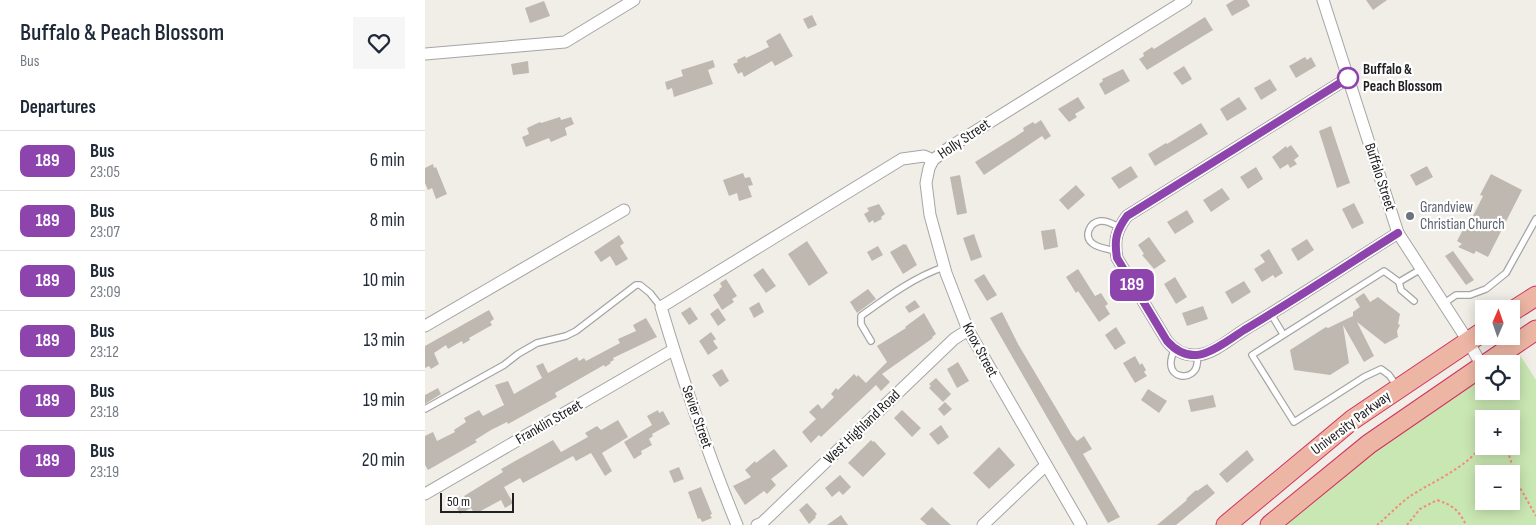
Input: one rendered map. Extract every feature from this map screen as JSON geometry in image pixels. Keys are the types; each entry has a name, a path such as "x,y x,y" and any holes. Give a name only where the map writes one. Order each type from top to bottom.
{"highway":[{"path":"1520,306 1536,296"},
{"name":"University Parkway","path":"1499,355 1536,330"},
{"name":"University Parkway","path":"1226,525 1352,420 1475,337"},
{"name":"University Parkway","path":"1270,525 1369,444 1475,371"},
{"path":"1292,470 1310,492"}],"street":[{"path":"425,54 565,42 634,0"},
{"name":"Holly Street","path":"661,307 902,159 924,156 933,160 950,147 1186,0"},
{"name":"Buffalo Street","path":"1323,0 1398,233 1443,304 1475,335"},
{"path":"1348,78 1127,216 1119,227 1115,243 1117,258 1167,341 1174,349 1185,354 1198,355 1210,351 1271,314 1398,233"},
{"name":"Knox Street","path":"933,160 925,183 927,197 944,267 968,330 1081,525"},
{"path":"425,326 624,210"},
{"name":"Sevier Street","path":"661,307 673,350 716,473 737,525"},
{"name":"West Highland Road","path":"757,525 954,338 968,330"},
{"name":"Franklin Street","path":"425,494 673,350"},
{"path":"983,525 1046,465"}],"lane":[{"path":"1443,304 1456,295 1470,295 1487,289 1506,273 1536,219"},
{"path":"1115,251 1093,244 1088,236 1088,232 1092,224 1100,221 1110,222 1119,227"},
{"path":"871,341 861,324 861,316 903,288 944,267"},
{"path":"1399,282 1421,269"},
{"path":"1398,388 1389,375 1381,369 1364,377 1294,422 1252,354 1384,271 1399,282 1401,290 1414,301"},
{"path":"425,409 504,365 537,343 566,336 576,331 636,284 640,284 650,293 661,307"},
{"path":"1271,314 1283,334"},
{"path":"1174,349 1171,368 1181,376 1193,373 1197,365 1198,355"}],"path":[{"path":"1377,525 1409,498 1457,468 1475,452"},
{"path":"1509,455 1519,486 1536,516"},
{"path":"1407,525 1420,509 1437,500 1450,504 1466,525"}],"green space":[{"path":"1520,355 1536,380 1536,525 1281,525 1352,466 1475,382 1475,400 1520,400"}],"building":[{"path":"1234,0 1247,0 1250,6 1232,16 1226,5"},
{"path":"1366,0 1387,0 1373,10"},
{"path":"544,1 550,16 530,23 525,8"},
{"path":"812,15 817,25 808,29 803,19"},
{"path":"1205,17 1213,30 1147,70 1139,59 1144,56 1143,53 1152,47 1154,49"},
{"path":"780,33 793,56 775,66 772,61 744,77 742,72 738,74 733,64 738,62 737,60 745,56 746,58 769,47 766,41"},
{"path":"1305,57 1307,60 1311,57 1316,66 1296,78 1289,66"},
{"path":"713,60 715,67 708,70 713,84 674,97 672,88 667,90 665,82 683,76 681,70"},
{"path":"528,61 529,73 513,75 511,64"},
{"path":"1184,66 1192,79 1182,85 1173,73"},
{"path":"1123,69 1130,81 1105,95 1099,84 1103,81 1102,79"},
{"path":"1270,79 1277,90 1261,100 1254,88"},
{"path":"1078,97 1085,108 1075,114 1077,117 1069,122 1058,109"},
{"path":"1239,97 1247,109 1227,121 1220,109"},
{"path":"560,117 561,120 571,117 574,124 565,128 567,135 551,142 549,138 526,147 522,137 529,134 527,128 540,122"},
{"path":"1041,120 1051,136 1045,140 1042,136 984,175 975,162 1024,131 1023,128"},
{"path":"1201,123 1208,134 1155,166 1148,154"},
{"path":"1331,126 1350,183 1337,188 1319,131"},
{"path":"1291,145 1299,156 1294,160 1297,164 1290,168 1288,164 1280,169 1272,157 1286,146 1287,148"},
{"path":"433,164 447,194 436,199 432,188 428,190 425,183 425,168"},
{"path":"1131,166 1138,177 1119,189 1111,178"},
{"path":"1427,166 1433,177 1416,186 1410,175"},
{"path":"1256,167 1263,179 1248,189 1240,177"},
{"path":"743,173 745,178 750,177 753,185 748,186 752,197 739,201 737,193 729,196 723,180"},
{"path":"1491,174 1522,190 1488,257 1476,251 1474,254 1458,247 1462,244 1457,241 1468,220 1470,222 1483,196 1480,195"},
{"path":"960,175 967,213 957,215 950,177"},
{"path":"1076,185 1085,195 1068,210 1059,200"},
{"path":"1222,188 1230,199 1211,212 1203,200"},
{"path":"1354,203 1364,223 1352,229 1342,209"},
{"path":"879,204 885,214 881,217 882,219 874,223 873,220 869,223 864,214 869,211 867,208"},
{"path":"1187,210 1194,222 1175,234 1167,222"},
{"path":"1055,229 1058,247 1044,250 1041,231"},
{"path":"974,234 982,257 971,261 963,238"},
{"path":"619,235 624,243 620,246 628,259 616,266 610,256 601,262 594,252"},
{"path":"1149,237 1166,261 1154,269 1142,255 1144,254 1138,245"},
{"path":"1307,239 1314,250 1298,261 1291,249"},
{"path":"807,241 828,273 809,286 788,254"},
{"path":"906,244 917,265 903,274 890,252"},
{"path":"878,246 883,255 872,261 867,252"},
{"path":"1269,249 1283,273 1275,278 1273,275 1262,282 1254,269 1265,262 1260,255"},
{"path":"1453,251 1474,280 1466,285 1445,256"},
{"path":"763,268 776,286 766,293 753,275"},
{"path":"1078,269 1095,296 1101,293 1108,304 1105,306 1110,314 1099,322 1066,277"},
{"path":"984,274 997,295 987,301 974,280"},
{"path":"1175,277 1187,297 1176,304 1164,284"},
{"path":"726,279 737,296 732,299 734,302 722,310 713,295 720,290 722,287 720,283"},
{"path":"1244,281 1251,292 1232,304 1225,292"},
{"path":"868,289 876,299 857,313 850,302"},
{"path":"1364,293 1370,302 1378,297 1400,314 1398,324 1400,325 1397,331 1398,337 1385,344 1357,322 1374,356 1364,362 1343,325 1349,363 1330,375 1294,370 1290,350 1326,327 1328,328 1353,316 1353,312 1360,307 1355,299"},
{"path":"915,300 920,307 909,313 905,307"},
{"path":"759,302 764,312 754,318 749,308"},
{"path":"1203,306 1208,319 1187,326 1182,313"},
{"path":"690,307 698,319 689,325 681,313"},
{"path":"718,308 726,320 718,326 710,314"},
{"path":"489,310 494,319 490,322 492,325 469,338 470,340 463,344 462,341 448,349 446,345 434,353 439,364 431,369 429,366 425,368 425,346"},
{"path":"1002,312 1018,344 1072,435 1077,441 1084,436 1092,449 1083,454 1120,517 1108,523 990,318"},
{"path":"924,313 936,334 933,338 882,374 890,382 881,391 876,385 821,437 819,435 811,443 802,432 816,419 809,412 818,404 822,409 834,397 831,394 836,388 838,390 854,374 857,377 858,375 866,383 887,362 877,346 906,328"},
{"path":"646,318 657,337 613,358 614,360 605,367 604,365 555,393 557,397 508,424 507,422 491,430 475,440 477,442 428,470 425,465 425,436 433,432 437,441 455,432 454,430 466,422 464,418 479,410 483,416 504,405 495,385 508,381 514,394 542,378 536,366 543,363 548,373 577,357 579,361 584,358 586,361 620,343 618,339 636,331 633,325"},
{"path":"1116,327 1126,343 1115,350 1105,335"},
{"path":"711,332 716,339 713,341 718,348 708,355 699,341"},
{"path":"1135,356 1140,365 1142,363 1147,376 1135,383 1123,363"},
{"path":"958,362 969,381 957,388 947,369"},
{"path":"722,369 729,381 720,387 712,375"},
{"path":"936,378 951,394 943,402 929,388 931,386 929,384"},
{"path":"438,388 441,394 425,404 425,395"},
{"path":"1148,389 1167,401 1159,413 1141,400"},
{"path":"1213,395 1216,407 1191,412 1188,400"},
{"path":"945,402 952,409 944,416 938,409"},
{"path":"658,410 659,413 663,411 670,424 652,434 653,436 649,439 652,445 641,451 642,454 634,459 624,442 652,425 647,416"},
{"path":"902,410 921,428 912,437 894,418"},
{"path":"618,420 628,437 602,453 612,471 605,476 591,453 576,461 573,456 523,483 520,478 504,487 513,503 505,508 501,500 477,513 474,513 471,508 460,514 456,506 467,501 464,496 503,472 501,469 553,440 561,452 588,437 585,433 597,426 601,430"},
{"path":"941,425 949,437 938,445 929,434"},
{"path":"871,440 886,454 863,477 848,463"},
{"path":"999,447 1015,465 989,489 973,473"},
{"path":"774,449 788,466 771,479 776,485 767,494 764,491 745,505 733,486 751,477 745,470"},
{"path":"1247,450 1254,460 1227,483 1219,474"},
{"path":"679,467 684,479 674,483 669,471"},
{"path":"840,475 851,487 843,495 839,491 832,497 825,488"},
{"path":"1207,484 1215,493 1176,525 1157,525 1196,490"},
{"path":"701,487 712,514 710,515 712,518 702,522 700,518 698,519 688,492"},
{"path":"807,503 817,514 809,524 799,510"},
{"path":"932,507 951,525 927,525 920,519"},
{"path":"841,515 848,525 827,525"}],"bus line":[{"name":"189","path":"1348,78 1127,216 1119,227 1116,236 1117,258 1167,341 1174,349 1185,354 1198,355 1210,351 1271,314 1398,233"}],"place":[{"name":"Buffalo & Peach Blossom","path":"1348,78"},
{"name":"Grandview Christian Church","path":"1410,216"}]}
